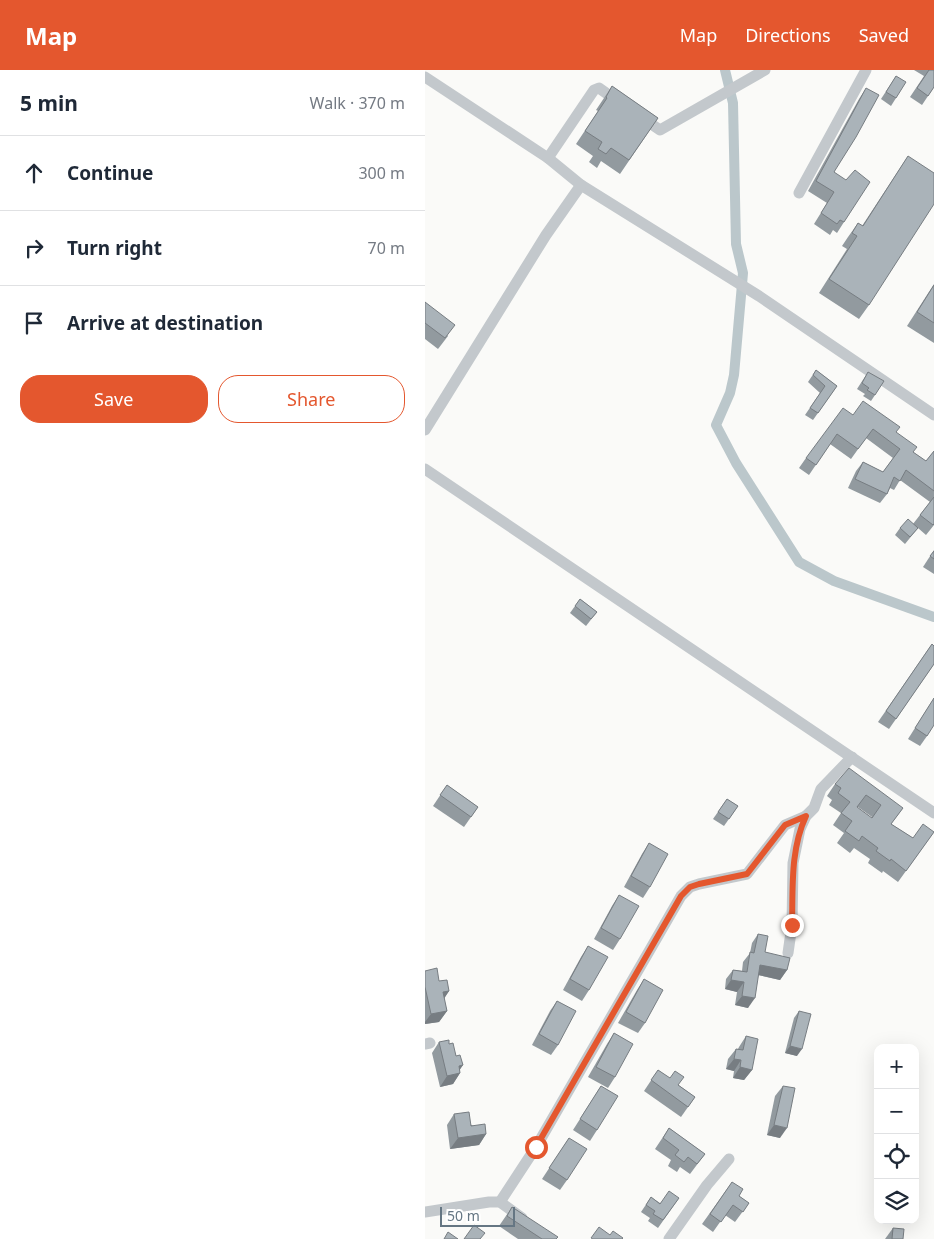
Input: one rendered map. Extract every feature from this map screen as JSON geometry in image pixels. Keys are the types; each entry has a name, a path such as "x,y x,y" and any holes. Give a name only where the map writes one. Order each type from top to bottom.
{"street":[{"path":"547,158 594,90 599,88 660,130 765,70"},
{"path":"799,193 866,70"},
{"path":"425,77 547,158 581,185 759,296 934,415"},
{"path":"425,430 546,235 581,185"},
{"path":"425,469 934,813"},
{"path":"788,953 792,925 793,863 800,829 806,816 814,808 821,789 852,757"},
{"path":"500,1202 536,1147 681,896 690,887 699,884 747,874 785,825 806,816"},
{"path":"669,1239 707,1185 729,1158"},
{"path":"425,1212 500,1202 529,1223"}],"building":[{"path":"929,70 934,70 934,87 928,96 917,88"},
{"path":"896,76 906,82 896,98 886,92"},
{"path":"612,86 658,118 629,160 611,148 606,154 598,149 602,142 585,131 607,98"},
{"path":"866,88 879,95 834,172 846,180 855,170 870,182 844,222 840,220 837,224 821,213 834,192 816,181"},
{"path":"908,156 934,173 934,204 869,305 829,279 857,236 852,233 858,223 863,226"},
{"path":"934,285 934,323 917,312"},
{"path":"425,302 455,325 445,338 425,323"},
{"path":"816,370 837,386 818,413 810,408 825,386 813,375"},
{"path":"868,372 884,381 875,395 867,390 869,388 862,383"},
{"path":"863,401 900,427 896,432 917,447 913,452 926,461 934,451 934,491 906,470 900,481 894,477 887,494 855,479 863,462 883,472 900,449 873,429 858,449 837,434 816,465 806,458 843,408 853,415"},
{"path":"934,497 934,524 933,525 920,515"},
{"path":"908,519 918,528 910,537 900,528"},
{"path":"934,551 934,559 930,556"},
{"path":"580,599 597,612 591,619 575,606"},
{"path":"932,644 934,646 934,664 896,719 886,711"},
{"path":"934,698 934,725 927,736 915,728"},
{"path":"849,768 903,808 891,824 913,838 923,824 934,832 906,871 891,859 890,861 876,851 878,848 862,836 859,841 845,831 852,821 841,813 850,802 838,793 841,788 835,784","holes":["866,795 881,805 872,818 857,807"]},
{"path":"447,785 478,807 471,817 440,795"},
{"path":"727,799 738,806 729,819 718,812"},
{"path":"649,843 668,854 650,887 631,876"},
{"path":"619,895 639,906 620,939 601,928"},
{"path":"758,934 768,936 765,952 790,958 787,970 760,965 755,998 742,996 744,982 731,980 733,970 747,972 750,952 754,953"},
{"path":"588,946 608,957 589,990 570,979"},
{"path":"437,968 439,981 447,980 449,991 443,992 447,1011 431,1014 425,987 425,971"},
{"path":"644,979 663,990 645,1023 626,1012"},
{"path":"557,1001 576,1011 558,1045 539,1034"},
{"path":"799,1011 811,1014 802,1049 790,1046"},
{"path":"614,1033 633,1044 615,1077 596,1067"},
{"path":"746,1036 758,1039 752,1070 740,1067 741,1060 734,1059 736,1049 743,1050"},
{"path":"449,1040 449,1044 453,1043 456,1056 460,1055 463,1065 459,1066 460,1073 447,1076 439,1042"},
{"path":"658,1070 670,1078 675,1071 684,1077 678,1085 695,1097 688,1107 651,1080"},
{"path":"601,1086 618,1096 597,1130 580,1119"},
{"path":"783,1086 795,1088 787,1128 774,1125"},
{"path":"469,1112 471,1126 485,1124 486,1134 458,1138 454,1114"},
{"path":"669,1128 705,1154 697,1164 688,1157 684,1162 675,1155 679,1150 663,1138"},
{"path":"569,1138 587,1149 567,1180 549,1168"},
{"path":"732,1182 743,1189 739,1196 749,1203 743,1212 733,1205 721,1222 710,1214"},
{"path":"669,1191 679,1198 663,1220 653,1214 655,1211 646,1205 651,1197 660,1204"},
{"path":"512,1207 558,1237 556,1239 542,1239 507,1216"},
{"path":"474,1225 485,1233 480,1239 464,1239"},
{"path":"599,1227 610,1235 613,1231 623,1238 591,1238"},
{"path":"893,1228 904,1229 903,1239 892,1239"},
{"path":"448,1232 458,1239 444,1239"}],"waterway":[{"path":"725,70 733,103 736,244 743,273 734,375 730,393 716,425 736,463 799,562 834,581 934,617"}],"route":[{"path":"536,1147 681,896 690,887 747,874 785,825 806,816 800,829 793,863 792,925"}]}
